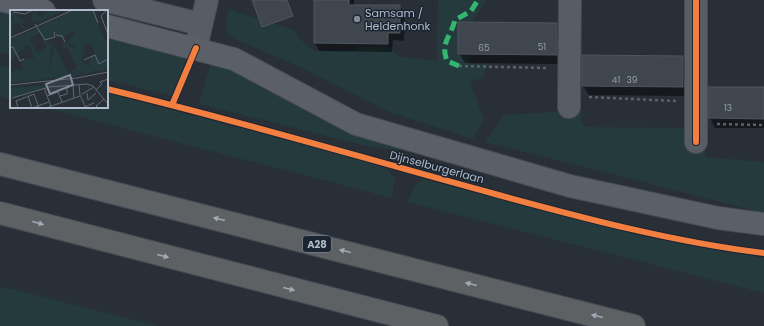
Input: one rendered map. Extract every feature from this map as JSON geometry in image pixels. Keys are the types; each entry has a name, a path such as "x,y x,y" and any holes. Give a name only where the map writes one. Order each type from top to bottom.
{"highway":[{"name":"A28","path":"0,164 634,326"},
{"path":"0,213 438,326"}],"main road":[{"path":"0,0 40,10"},
{"name":"Dijnselburgerlaan","path":"108,26 234,59 356,124 570,186 718,218 764,224"}],"street":[{"path":"104,0 200,24"},
{"path":"196,48 200,24 207,0"},
{"path":"569,101 570,0"},
{"path":"696,0 696,123"}],"path":[{"path":"459,66 569,68"},
{"path":"569,101 696,123 764,125"}],"green space":[{"path":"438,0 486,0 469,26 470,64 488,64 483,78 470,81 484,120 473,139 392,113 300,67 237,40 228,35 226,29 228,9 294,30 302,41 315,51 355,51 357,46 389,47 400,57 437,61"},
{"path":"0,10 10,12 10,55 0,52"},
{"path":"108,35 188,54 175,97 108,80"},
{"path":"212,59 423,150 394,150 362,145 199,104"},
{"path":"0,65 10,68 10,99 0,96"},
{"path":"108,93 366,161 387,169 395,178 392,198 46,108 108,108"},
{"path":"581,110 581,121 586,127 688,128 704,140 706,157 764,162 764,213 485,142 504,115"},
{"path":"423,179 646,237 764,258 764,293 407,202 415,185"},
{"path":"0,287 15,290 158,326 0,326"}],"building":[{"path":"252,0 287,0 293,16 262,27"},
{"name":"Samsam / Heldenhonk","path":"314,0 349,0 349,5 400,5 400,33 388,33 388,44 314,43"},
{"path":"458,22 557,23 557,55 458,54"},
{"path":"582,55 683,56 683,87 582,86"},
{"path":"708,87 764,87 764,119 708,118"}],"marked path":[{"path":"459,66 447,61 445,44 455,20 471,11 478,0"}],"cycle path":[{"path":"696,0 696,142"},
{"path":"172,105 196,48"},
{"path":"108,89 595,220 696,243 764,253"}],"place":[{"name":"Samsam / Heldenhonk","path":"357,19"}]}
